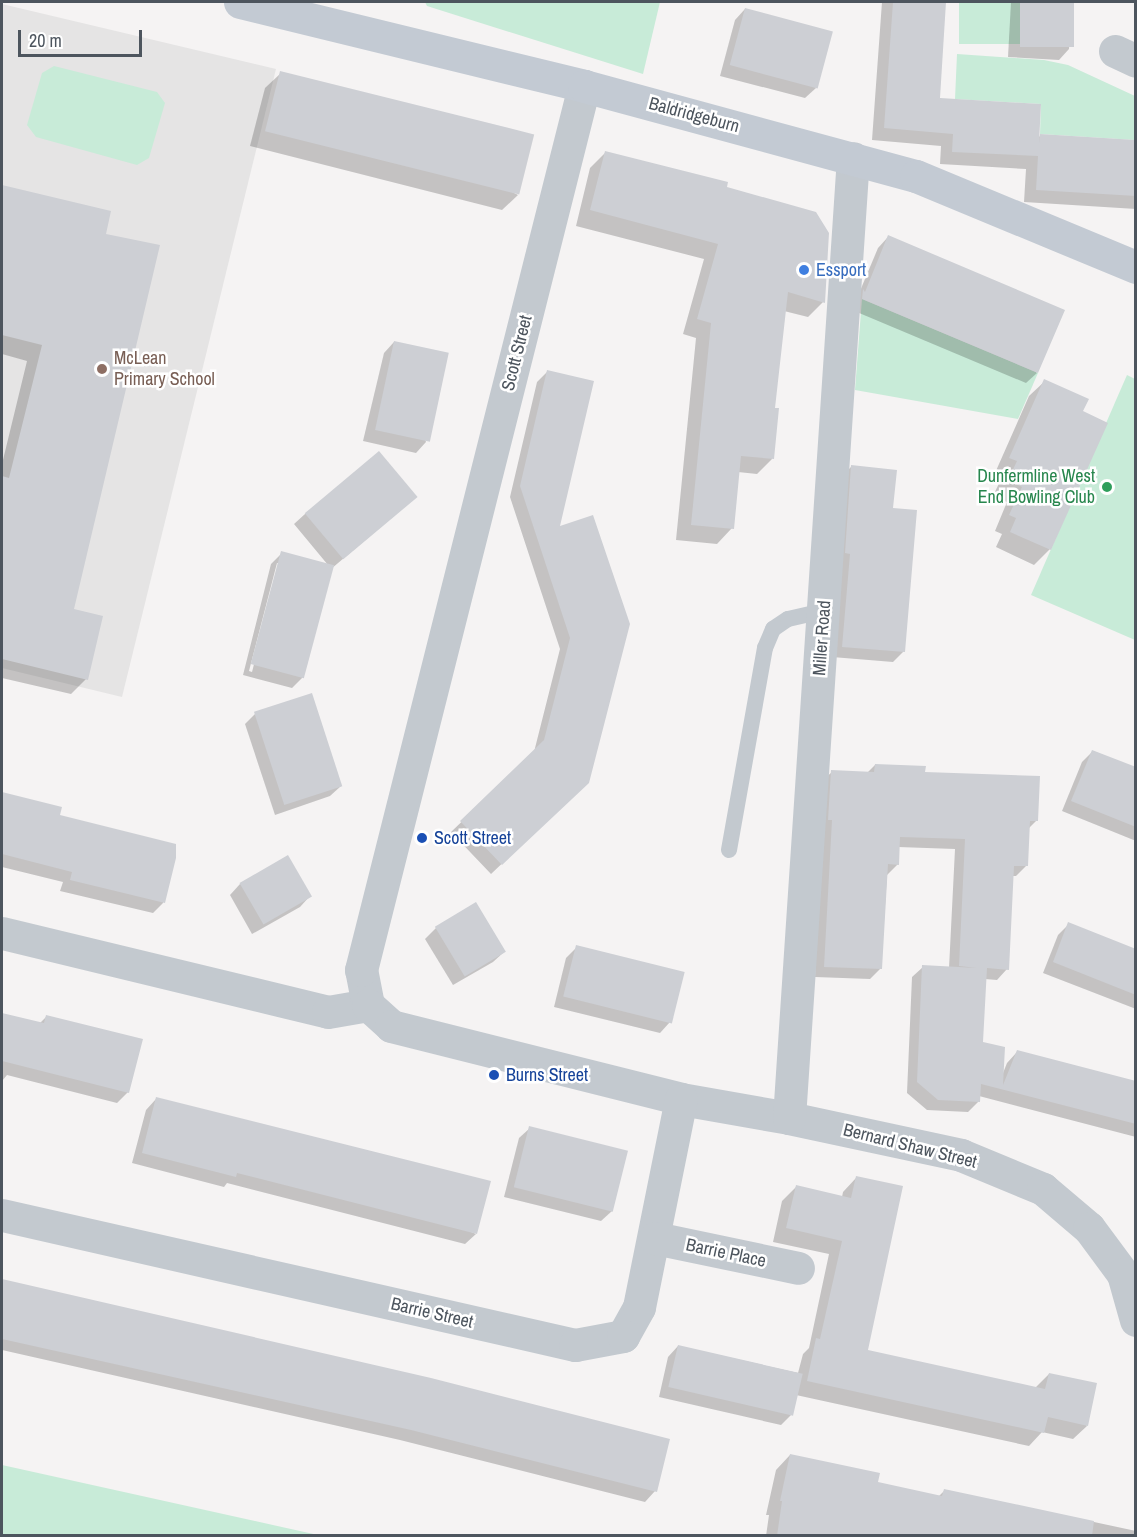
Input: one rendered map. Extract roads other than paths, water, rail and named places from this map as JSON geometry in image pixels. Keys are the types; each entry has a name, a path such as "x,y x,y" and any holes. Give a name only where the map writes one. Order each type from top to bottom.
{"main road":[{"name":"Baldridgeburn","path":"240,2 584,86 916,176 1136,267"}],"street":[{"name":"Scott Street","path":"368,1005 361,970 584,86"},
{"name":"Miller Road","path":"789,1118 853,158"},
{"path":"2,933 328,1012 368,1005 391,1026 681,1099"},
{"name":"Bernard Shaw Street","path":"681,1099 789,1118 961,1155 1043,1189 1089,1227 1129,1272 1136,1320"},
{"name":"Barrie Street","path":"2,1215 575,1345 623,1336 639,1306 655,1238 681,1099"},
{"name":"Barrie Place","path":"655,1238 798,1268"}],"lane":[{"path":"729,850 765,648 773,629 788,619 824,611"}],"place":[{"name":"Essport","path":"804,270"},
{"name":"McLean Primary School","path":"102,369"},
{"name":"Dunfermline West End Bowling Club","path":"1107,487"},
{"name":"Scott Street","path":"422,838"},
{"name":"Burns Street","path":"494,1075"}]}
